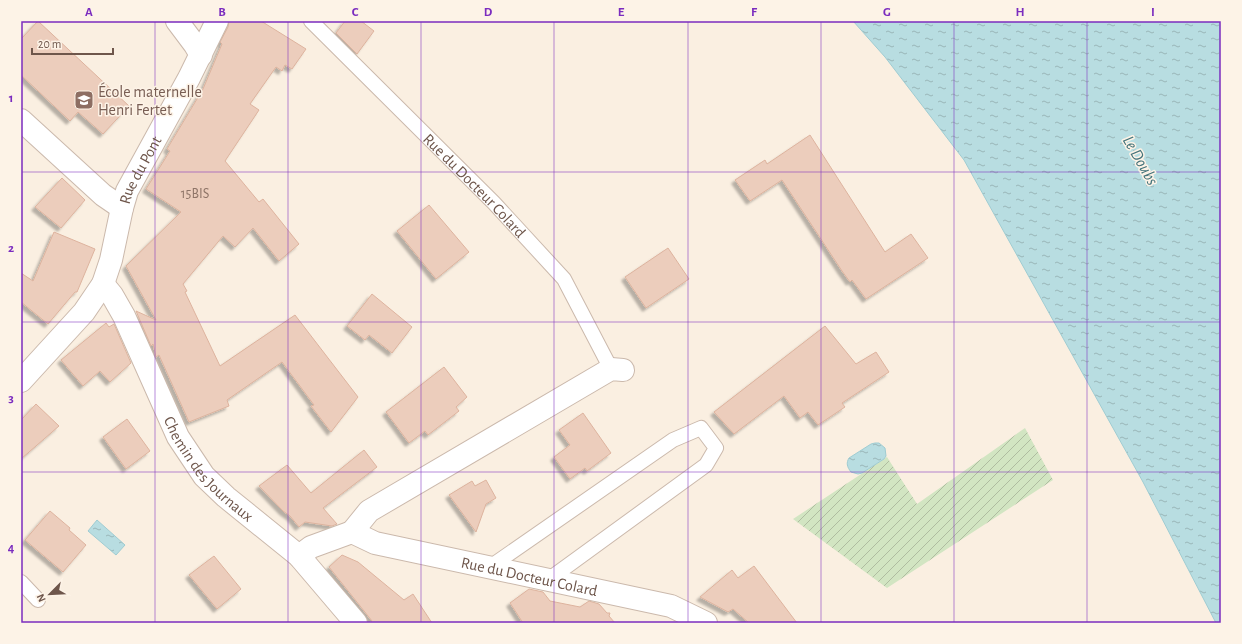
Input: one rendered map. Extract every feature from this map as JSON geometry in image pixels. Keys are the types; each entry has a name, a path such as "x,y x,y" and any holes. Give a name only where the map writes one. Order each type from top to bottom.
{"street":[{"path":"177,21 195,45 201,56"},
{"name":"Rue du Pont","path":"21,381 84,312 103,284 111,260 122,208 127,192 201,56 217,21"},
{"path":"21,120 103,194 122,208"},
{"name":"Chemin des Journaux","path":"103,284 112,295 124,316 178,437 204,476 226,497 299,556 356,623"},
{"name":"Rue du Docteur Colard","path":"617,370 369,511 352,532 375,543 671,606 706,623"},
{"path":"299,556 312,547 352,532"}],"lane":[{"name":"Rue du Docteur Colard","path":"312,21 494,203 564,280 617,370"},
{"path":"490,567 673,440 701,428 716,448 706,465 548,580"},
{"path":"21,582 38,600"}],"green space":[{"path":"1025,428 1053,480 887,588 793,519 887,457 917,504"}],"water":[{"name":"Le Doubs","path":"853,21 1221,21 1221,623 1216,623 1143,482 964,160 885,57"},
{"path":"875,443 879,443 885,448 886,456 884,459 862,473 858,474 851,472 847,465 849,458"},
{"path":"97,520 125,545 116,555 88,531"}],"building":[{"path":"38,21 129,106 103,134 78,112 70,121 21,75 21,39"},
{"path":"229,21 261,21 306,49 292,69 285,65 282,71 276,67 250,104 259,110 225,161 259,202 263,199 299,244 279,261 253,228 235,247 223,236 183,284 187,291 185,292 220,366 295,315 358,397 331,432 311,406 314,405 282,362 227,400 229,406 189,422 159,355 156,357 153,344 151,346 136,311 156,320 126,266 181,212 146,189 170,151 167,149 203,89 222,44 220,42 228,27"},
{"path":"345,21 361,21 374,31 357,54 336,33"},
{"path":"810,135 885,252 911,234 928,258 866,299 852,280 850,282 842,271 782,180 750,201 735,180 765,160 767,164"},
{"path":"62,178 85,200 61,228 35,207"},
{"path":"429,205 469,252 436,279 397,231"},
{"path":"54,232 95,249 77,292 75,292 48,324 21,302 21,273 33,281"},
{"path":"668,248 689,279 646,308 625,277"},
{"path":"372,294 412,327 392,353 369,335 365,340 347,326"},
{"path":"106,323 109,327 114,324 131,363 110,382 100,371 83,386 61,360"},
{"path":"825,326 856,364 876,352 889,372 842,403 845,407 818,425 808,412 800,418 784,396 734,434 714,412"},
{"path":"444,367 467,397 456,407 459,411 428,435 425,431 409,443 386,412"},
{"path":"36,404 59,426 21,459 21,420"},
{"path":"583,413 611,453 587,471 585,468 570,479 554,457 570,445 559,430"},
{"path":"127,419 150,451 126,469 103,437"},
{"path":"364,450 377,467 323,508 337,524 332,526 305,522 299,527 290,516 283,511 259,486 287,465 311,493"},
{"path":"486,480 496,498 486,504 476,532 449,495 472,481 475,486"},
{"path":"50,511 70,528 69,530 86,545 63,572 25,540"},
{"path":"342,555 358,562 404,600 413,594 432,623 369,623 372,621 329,567"},
{"path":"214,556 241,589 217,609 189,575"},
{"path":"754,566 797,623 749,623 733,609 728,612 700,597 732,570 738,578"},
{"path":"529,589 543,592 550,601 580,607 589,601 599,604 607,613 610,613 609,616 615,623 523,623 510,603"}],"place":[{"name":"École maternelle Henri Fertet","path":"84,100"}]}
